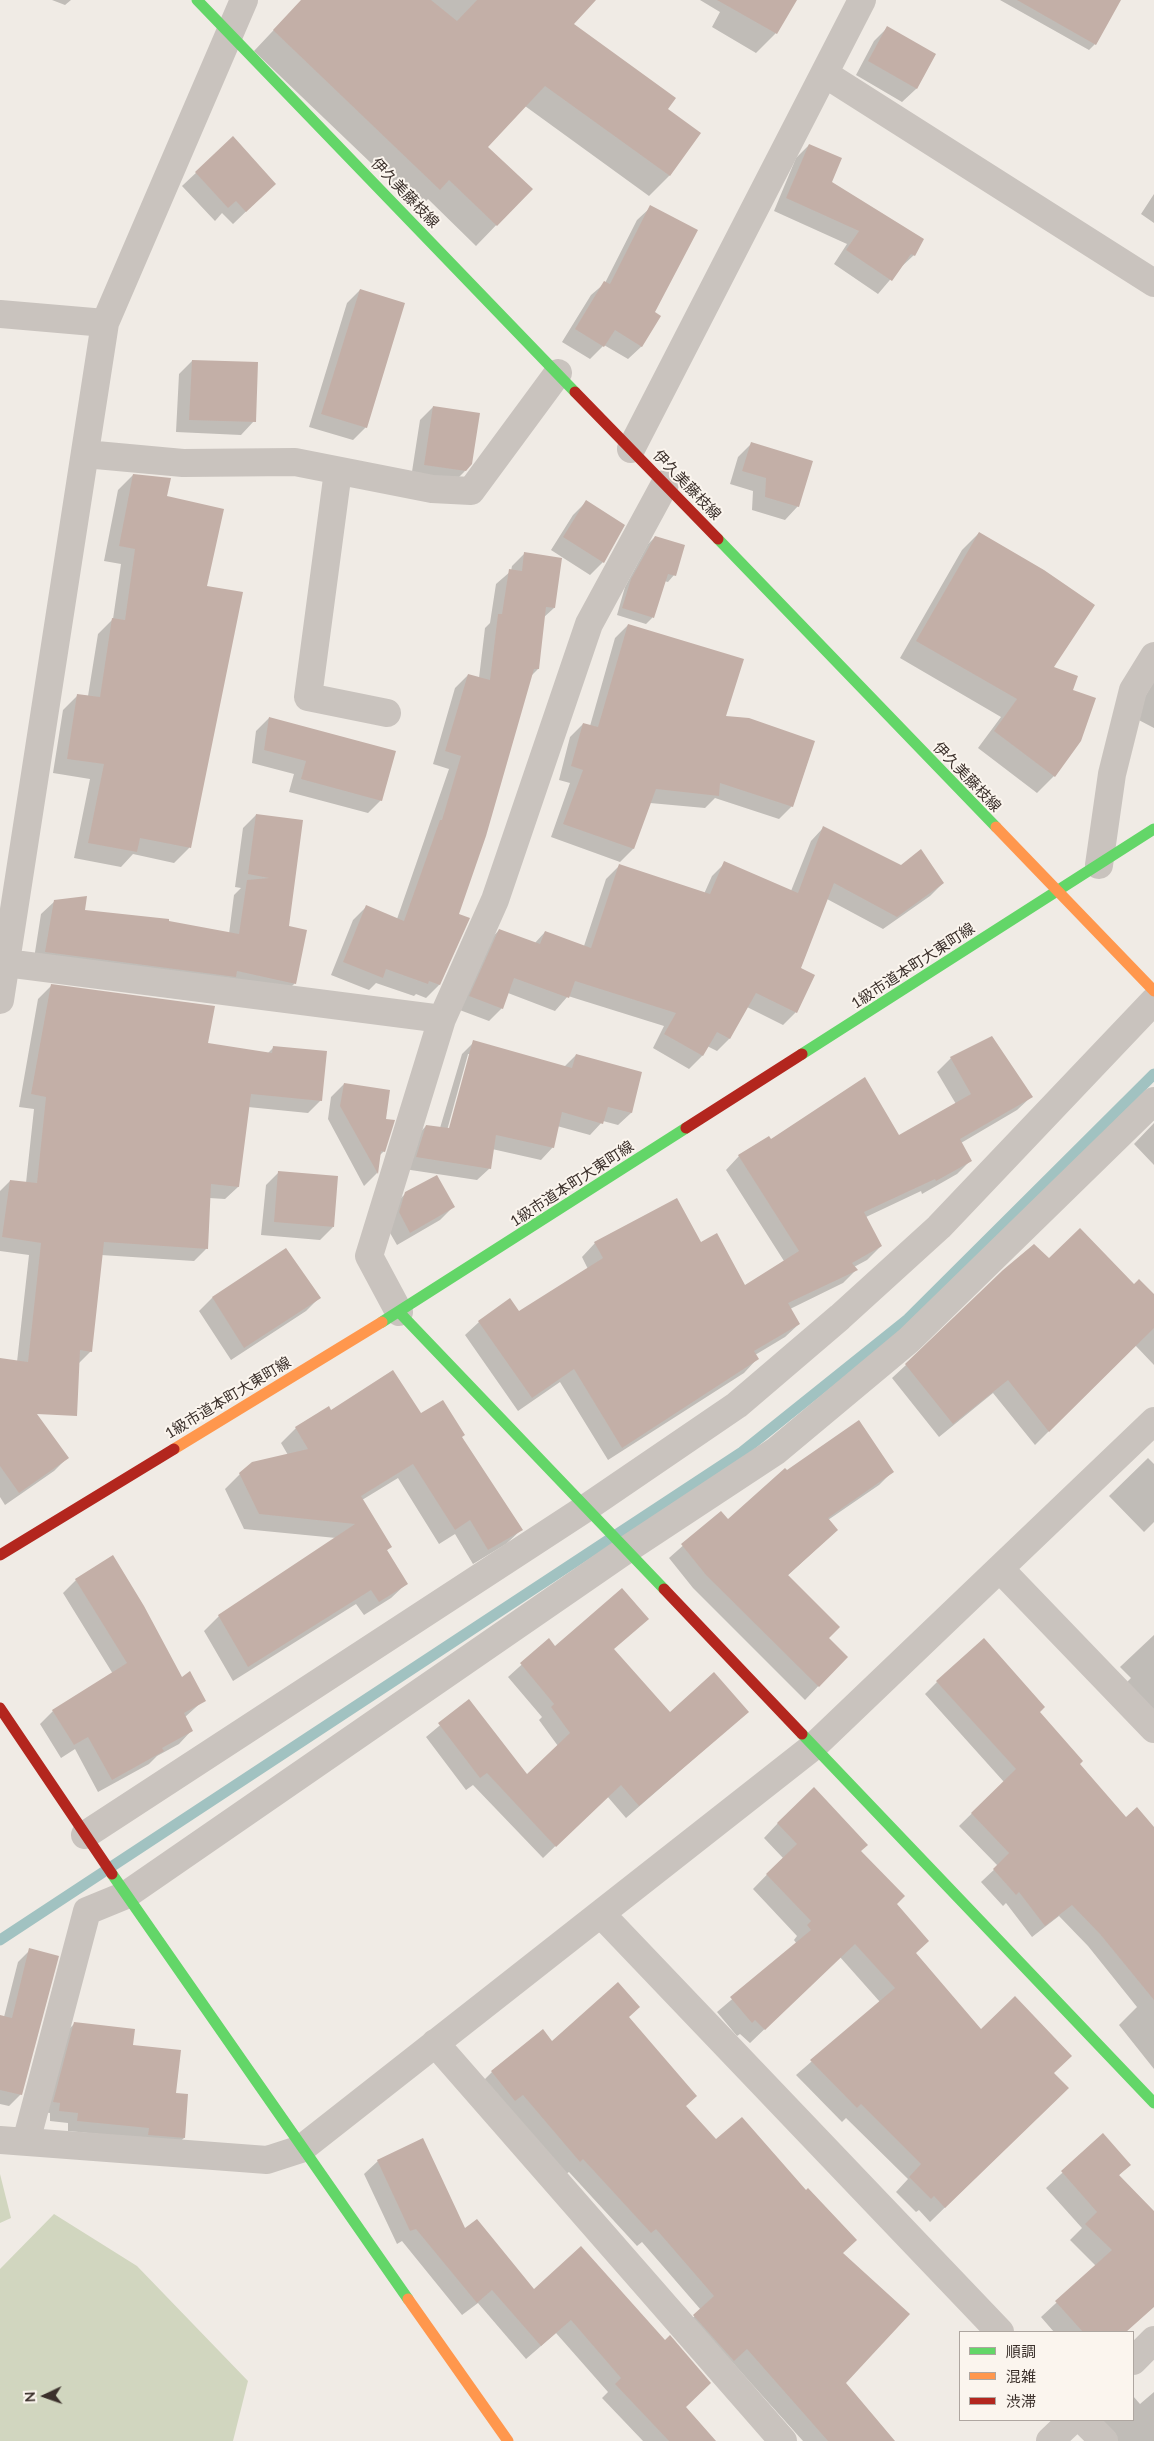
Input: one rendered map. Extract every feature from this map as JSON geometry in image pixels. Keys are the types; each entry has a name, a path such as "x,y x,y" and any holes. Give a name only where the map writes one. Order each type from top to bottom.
{"street":[{"name":"伊久美藤枝線","path":"197,0 1154,990"},
{"path":"0,1000 105,323 244,0"},
{"path":"631,448 862,0"},
{"path":"825,74 1154,284"},
{"path":"0,314 105,323"},
{"path":"85,454 183,463 295,462 432,490 472,491 558,373"},
{"path":"338,471 308,697 387,713"},
{"path":"665,484 589,624 495,900 442,1019 369,1256 399,1312 1154,2103"},
{"path":"1099,865 1112,774 1133,690 1154,656"},
{"name":"1級市道本町大東町線","path":"0,1555 399,1312 1154,829"},
{"path":"6,963 442,1019"},
{"path":"87,1838 586,1508 738,1405 840,1317 939,1227 1154,1001"},
{"path":"1154,1101 909,1340 776,1451 122,1890 87,1911 13,2141 267,2160 301,2149 814,1746 1154,1421"},
{"path":"1000,1569 1154,1729"},
{"path":"0,1708 122,1890 301,2149 508,2441"},
{"path":"601,1914 999,2331"},
{"path":"435,2043 783,2441"},
{"path":"1134,2360 1154,2340"},
{"path":"1050,2441 1071,2421"},
{"path":"1084,2421 1104,2441"}],"green space":[{"path":"0,2174 11,2218 0,2223"},
{"path":"54,2214 137,2266 248,2381 233,2441 0,2441 0,2269"}],"building":[{"path":"301,0 431,0 457,21 477,0 596,0 574,24 676,98 668,109 701,133 670,176 545,86 488,147 533,189 497,226 449,180 440,190 273,30"},
{"path":"717,0 797,0 777,34"},
{"path":"1017,0 1121,0 1096,45"},
{"path":"887,26 936,54 917,89 868,61"},
{"path":"233,136 276,184 246,212 236,201 228,208 195,172"},
{"path":"809,144 842,158 832,182 924,239 915,256 911,254 892,281 846,250 859,231 786,198"},
{"path":"650,205 698,230 655,312 661,316 642,347 615,330 604,347 575,329 604,281 610,284"},
{"path":"360,289 405,303 367,428 321,414"},
{"path":"192,360 258,362 256,422 189,420"},
{"path":"433,406 480,413 472,464 466,471 424,465"},
{"path":"751,442 813,461 799,507 765,497 766,478 742,471"},
{"path":"133,474 171,478 167,496 224,509 207,586 243,592 191,848 140,838 137,852 88,843 104,764 67,759 77,694 100,697 112,618 125,620 135,549 119,546"},
{"path":"586,500 625,525 604,563 563,537"},
{"path":"979,532 1044,570 1095,605 1054,667 1078,676 1073,690 1096,698 1081,741 1055,777 994,731 1017,699 916,641"},
{"path":"655,536 685,545 676,576 668,574 654,618 622,608 631,579"},
{"path":"524,552 562,558 555,608 546,607 539,669 534,669 486,836 459,914 470,918 440,985 429,981 428,984 386,969 383,978 343,962 366,905 404,921 440,820 442,820 461,756 445,751 468,674 490,680 498,614 502,614 509,569 522,571"},
{"path":"628,624 744,659 726,716 749,718 815,741 793,807 720,783 719,796 656,789 634,849 563,824 583,770 571,766 583,723 598,727"},
{"path":"269,717 396,751 382,801 301,779 306,761 264,750"},
{"path":"256,814 303,820 289,926 307,930 296,984 237,971 236,977 45,952 54,900 87,896 85,910 169,919 169,921 239,934 247,880 269,878 248,874"},
{"path":"823,826 901,865 921,849 944,883 897,917 834,883 801,968 815,975 797,1013 756,993 730,1039 717,1032 703,1056 664,1034 676,1013 575,981 569,998 514,978 503,1009 469,996 499,929 540,944 545,931 591,948 619,864 710,894 724,861 798,893"},
{"path":"51,984 215,1006 208,1043 272,1053 273,1046 327,1051 322,1101 251,1094 239,1187 211,1184 208,1249 104,1242 92,1352 80,1350 77,1416 37,1414 69,1458 19,1493 0,1466 0,1358 28,1362 41,1243 2,1237 10,1180 37,1183 46,1097 31,1094"},
{"path":"992,1036 1033,1097 960,1139 972,1161 936,1181 935,1179 864,1212 882,1246 852,1263 858,1270 788,1303 800,1324 754,1351 759,1359 622,1448 574,1369 532,1398 478,1321 510,1298 519,1311 603,1258 594,1242 677,1198 701,1242 717,1233 745,1285 799,1251 738,1155 769,1136 771,1139 865,1077 899,1135 971,1094 950,1057"},
{"path":"473,1040 572,1068 576,1054 642,1072 632,1113 608,1107 603,1124 562,1112 554,1148 496,1135 491,1169 416,1157 426,1125 449,1128"},
{"path":"344,1083 390,1090 386,1119 395,1120 385,1152 381,1151 378,1174 340,1106"},
{"path":"278,1171 338,1176 334,1227 274,1222"},
{"path":"437,1175 455,1207 410,1233 399,1212 405,1192"},
{"path":"1080,1228 1134,1284 1139,1279 1154,1294 1154,1328 1049,1432 1008,1380 953,1424 905,1364 1003,1270 1034,1244 1049,1258"},
{"path":"286,1248 321,1298 244,1348 212,1297"},
{"path":"393,1370 421,1413 443,1400 465,1435 462,1437 523,1530 488,1550 470,1520 455,1530 413,1464 361,1496 392,1547 387,1550 408,1584 379,1602 371,1590 248,1667 218,1615 355,1524 259,1514 239,1473 252,1462 308,1449 295,1427 329,1406 331,1410"},
{"path":"859,1420 894,1472 828,1518 838,1530 788,1575 840,1627 829,1638 848,1657 819,1687 706,1575 681,1544 721,1511 728,1519 785,1468 787,1470"},
{"path":"113,1555 144,1606 182,1677 190,1671 206,1701 184,1713 193,1731 162,1748 164,1751 112,1780 88,1737 74,1745 52,1710 127,1663 75,1579"},
{"path":"622,1588 649,1619 614,1649 670,1712 714,1672 749,1712 639,1806 621,1785 556,1847 487,1773 480,1778 438,1723 469,1699 527,1774 570,1733 551,1707 554,1704 520,1663 549,1638 555,1646"},
{"path":"984,1638 1045,1707 1040,1712 1083,1761 1080,1764 1126,1817 1137,1807 1154,1827 1154,2000 1100,1934 1072,1905 1045,1926 1019,1892 1016,1895 993,1869 1009,1853 971,1813 1016,1769 936,1681"},
{"path":"814,1787 868,1845 861,1851 905,1896 897,1904 929,1941 916,1953 981,2029 1015,1996 1072,2056 1054,2073 1069,2088 945,2208 934,2196 931,2199 909,2177 921,2164 861,2104 857,2108 810,2060 895,1988 855,1944 765,2030 755,2020 752,2023 730,1997 811,1930 807,1925 811,1921 766,1874 797,1844 777,1823"},
{"path":"29,1948 59,1956 22,2095 0,2090 0,2015 12,2018"},
{"path":"618,1982 640,2007 629,2017 697,2096 686,2106 716,2139 742,2117 806,2190 808,2188 857,2240 843,2253 910,2314 846,2383 895,2441 828,2441 747,2349 734,2361 693,2315 714,2296 656,2229 651,2233 583,2159 580,2162 523,2095 515,2101 491,2071 543,2029 552,2041"},
{"path":"74,2022 135,2029 133,2045 181,2050 176,2093 188,2094 185,2138 148,2135 149,2128 77,2121 78,2113 59,2111 60,2103 53,2102"},
{"path":"1103,2133 1131,2165 1119,2175 1154,2211 1154,2307 1127,2331 1082,2331 1055,2301 1112,2250 1085,2224 1097,2212 1061,2171"},
{"path":"423,2138 465,2228 477,2219 534,2289 581,2246 665,2340 670,2335 711,2383 686,2407 716,2441 669,2441 615,2384 621,2378 571,2320 541,2346 492,2290 477,2303 416,2229 410,2231 377,2160"}],"waterway":[{"path":"0,1940 742,1452 908,1319 1154,1074"}],"traffic: fast":[{"path":"197,0 575,392"},
{"path":"718,539 996,827"},
{"path":"802,1054 1154,829"},
{"path":"382,1322 686,1128"},
{"path":"399,1312 664,1589"},
{"path":"802,1734 1154,2103"},
{"path":"112,1874 408,2299"}],"traffic: slow":[{"path":"996,827 1154,991"},
{"path":"174,1449 382,1322"},
{"path":"408,2299 508,2441"}],"traffic: jam":[{"path":"575,392 718,539"},
{"path":"686,1128 802,1054"},
{"path":"0,1555 174,1449"},
{"path":"664,1589 802,1734"},
{"path":"0,1708 112,1874"}]}
